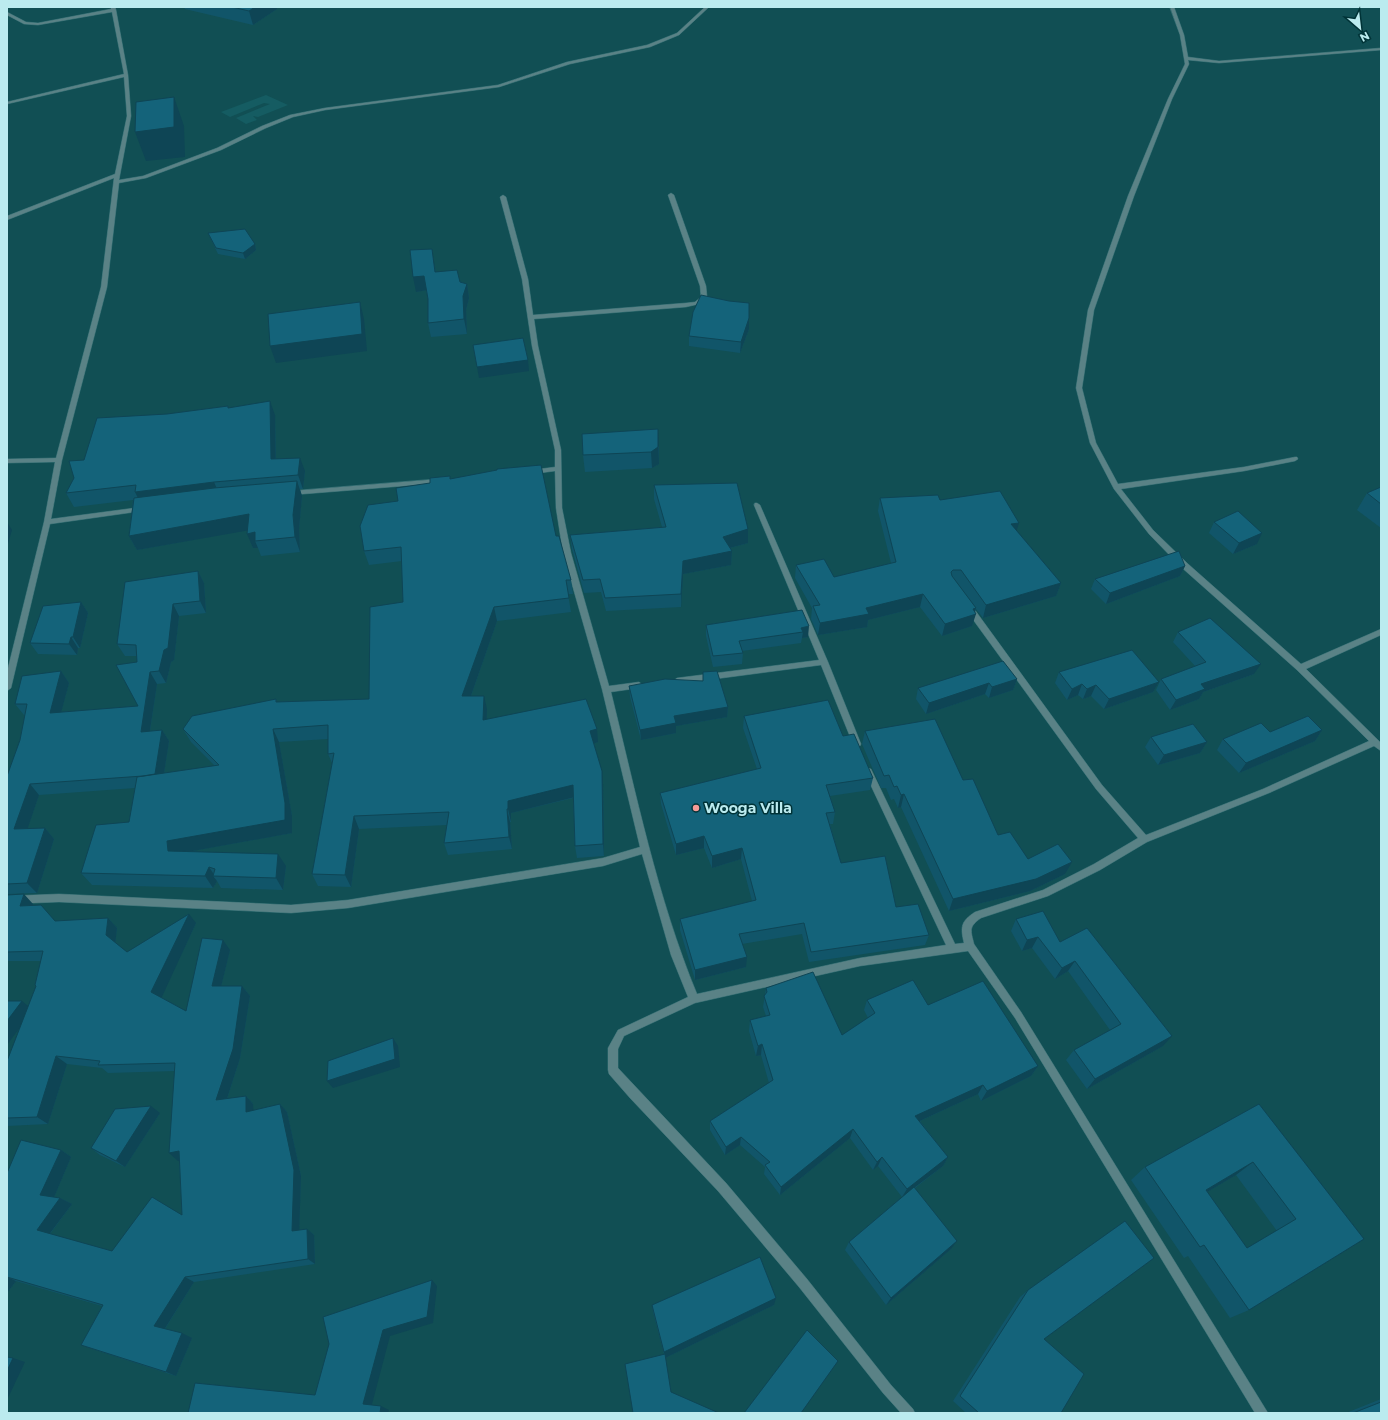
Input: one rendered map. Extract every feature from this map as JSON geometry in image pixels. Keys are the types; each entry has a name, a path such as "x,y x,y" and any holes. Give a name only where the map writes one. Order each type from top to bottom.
{"street":[{"path":"116,182 144,177 219,149 264,127 292,116 324,108 499,86 569,63 648,46 678,34 707,7"},
{"path":"1172,7 1182,35 1187,64 1170,99 1131,196 1091,310 1079,388 1093,443 1116,487 1151,532 1178,560 1300,668 1378,745 1144,839 1097,867 1045,893 978,915 969,921 966,931 970,946 1018,1016 1262,1413"},
{"path":"7,13 25,23 34,24 114,9 126,75 129,116 117,175 104,287 59,460 47,522 7,688"},
{"path":"1186,58 1219,62 1381,49"},
{"path":"7,103 126,75"},
{"path":"7,218 117,175"},
{"path":"530,317 686,305 697,303 704,297 703,286 671,195"},
{"path":"503,197 525,278 535,346 558,450 557,469 559,508 567,553 606,689 645,849 676,955 694,999"},
{"path":"1116,487 1228,472 1295,459"},
{"path":"7,461 59,460"},
{"path":"526,473 557,469"},
{"path":"282,494 450,481"},
{"path":"757,505 824,662 862,758 952,948"},
{"path":"47,522 150,508"},
{"path":"962,598 1099,787 1144,839"},
{"path":"1300,668 1381,632"},
{"path":"669,682 824,662"},
{"path":"606,689 646,684"},
{"path":"7,900 59,898 291,908 348,904 603,862 645,849"},
{"path":"909,1413 887,1389 803,1283 722,1187 613,1070 613,1048 621,1033 694,999 860,962 970,946"}],"shaded area":[{"path":"266,95 288,105 258,117 253,116 257,120 246,124 236,118 270,104 264,103 230,117 221,112"}],"building":[{"path":"232,7 255,7 249,11"},
{"path":"174,97 174,127 135,132 136,102"},
{"path":"245,229 255,244 243,253 216,248 208,233"},
{"path":"432,249 435,272 457,270 460,282 467,284 463,296 464,319 428,323 428,299 424,276 413,277 410,250"},
{"path":"701,295 729,301 749,303 749,318 741,342 689,336 693,312"},
{"path":"360,302 362,334 270,346 268,314"},
{"path":"523,338 528,360 477,367 473,345"},
{"path":"270,401 271,459 300,458 298,475 214,482 135,492 136,485 66,493 74,478 69,461 84,460 97,418 167,414 228,406 228,408"},
{"path":"658,429 658,447 651,452 583,455 582,434"},
{"path":"541,465 556,536 559,536 571,580 566,580 569,598 494,607 462,696 484,696 483,720 586,699 597,729 590,731 602,771 603,844 575,846 573,785 508,801 507,809 509,837 444,843 449,812 354,816 345,875 312,874 334,753 328,754 328,725 273,729 285,803 285,820 167,841 168,851 278,854 276,878 213,876 215,869 209,867 205,876 81,873 96,825 129,822 137,777 219,765 183,729 192,716 276,699 276,702 369,699 370,607 403,602 401,547 364,551 360,526 368,505 398,501 396,488 430,483 430,478 450,476 450,479 497,469"},
{"path":"297,481 293,515 295,537 255,541 255,532 247,534 249,514 129,536 134,498 214,488"},
{"path":"737,483 748,529 723,537 732,551 683,561 681,594 605,598 600,579 583,580 570,535 666,527 654,485"},
{"path":"1381,487 1381,504 1367,493"},
{"path":"1000,491 1019,523 1011,524 1061,583 986,605 961,570 953,570 951,572 952,576 976,608 973,609 976,614 945,624 923,594 866,608 869,614 820,623 813,606 820,605 796,565 824,559 834,577 896,562 880,498 938,495 940,500"},
{"path":"1238,511 1262,533 1239,543 1214,522"},
{"path":"1179,551 1185,566 1110,593 1095,579"},
{"path":"198,571 200,601 173,604 168,648 164,650 159,671 150,672 141,732 162,730 155,774 30,784 14,829 45,828 27,883 7,884 7,776 20,740 27,704 15,704 22,676 61,671 50,713 138,706 116,665 137,662 136,645 117,644 125,582"},
{"path":"81,602 73,637 71,637 69,644 30,643 43,606"},
{"path":"802,610 809,626 801,628 803,632 739,641 743,653 713,656 706,625"},
{"path":"1210,618 1261,664 1201,684 1205,689 1176,700 1161,679 1206,662 1178,632"},
{"path":"1132,650 1159,682 1109,699 1096,685 1087,689 1082,684 1072,689 1059,672"},
{"path":"1003,661 1017,679 992,687 989,683 929,703 918,688"},
{"path":"717,671 728,707 674,716 676,723 640,730 629,686 665,679 703,681 703,672"},
{"path":"828,700 843,736 854,734 873,778 826,785 835,812 826,813 841,863 885,856 896,907 918,904 929,935 811,952 804,923 739,934 747,957 695,970 680,919 756,900 742,848 712,856 704,836 676,844 660,793 761,768 744,716"},
{"path":"1308,716 1322,730 1246,763 1223,739 1261,723 1270,732"},
{"path":"935,719 963,780 973,779 998,835 1010,832 1028,859 1058,844 1072,862 1036,879 953,899 904,794 901,795 897,786 894,787 889,775 884,776 865,731"},
{"path":"1193,724 1207,742 1164,755 1151,737"},
{"path":"24,894 20,906 41,905 55,921 108,918 106,935 127,952 189,914 151,992 186,1011 202,938 223,940 212,986 242,986 233,1049 216,1100 246,1096 246,1112 280,1104 294,1170 292,1231 307,1229 308,1259 185,1277 154,1326 182,1333 166,1372 81,1345 103,1305 7,1277 7,1173 21,1140 61,1150 40,1195 60,1198 37,1230 112,1251 152,1197 182,1215 179,1151 169,1153 175,1063 98,1065 100,1061 56,1056 37,1117 7,1118 7,1061 36,986 43,951 7,952 7,895"},
{"path":"1043,911 1060,942 1087,928 1172,1036 1095,1079 1074,1050 1121,1024 1075,961 1062,968 1038,937 1027,940 1016,919"},
{"path":"813,972 842,1035 875,1013 867,1000 913,980 928,1005 983,981 1038,1066 987,1091 983,1085 915,1116 948,1157 907,1189 882,1157 877,1162 853,1129 781,1187 765,1165 770,1162 741,1137 726,1147 710,1121 773,1080 762,1044 758,1046 750,1020 770,1015 764,996 767,992 766,988"},
{"path":"7,1001 22,1001 7,1021"},
{"path":"393,1038 395,1059 327,1081 328,1061"},
{"path":"1259,1104 1364,1239 1249,1310 1204,1245 1200,1247 1145,1167","holes":["1253,1162 1296,1219 1247,1248 1206,1190"]},
{"path":"151,1106 116,1161 91,1148 115,1109"},
{"path":"914,1187 957,1241 891,1298 849,1242"},
{"path":"1125,1221 1154,1258 1044,1339 1084,1374 1061,1413 979,1413 960,1396 1028,1290"},
{"path":"760,1257 776,1298 664,1352 652,1305"},
{"path":"432,1280 427,1317 383,1330 363,1404 381,1406 380,1413 188,1413 195,1383 315,1395 329,1344 323,1317"},
{"path":"807,1330 838,1361 801,1413 744,1413"},
{"path":"665,1354 671,1392 719,1413 633,1413 625,1364"},
{"path":"7,1357 13,1358 7,1371"},
{"path":"1381,1402 1381,1413 1353,1413"}],"place":[{"name":"Wooga Villa","path":"696,808"}]}
